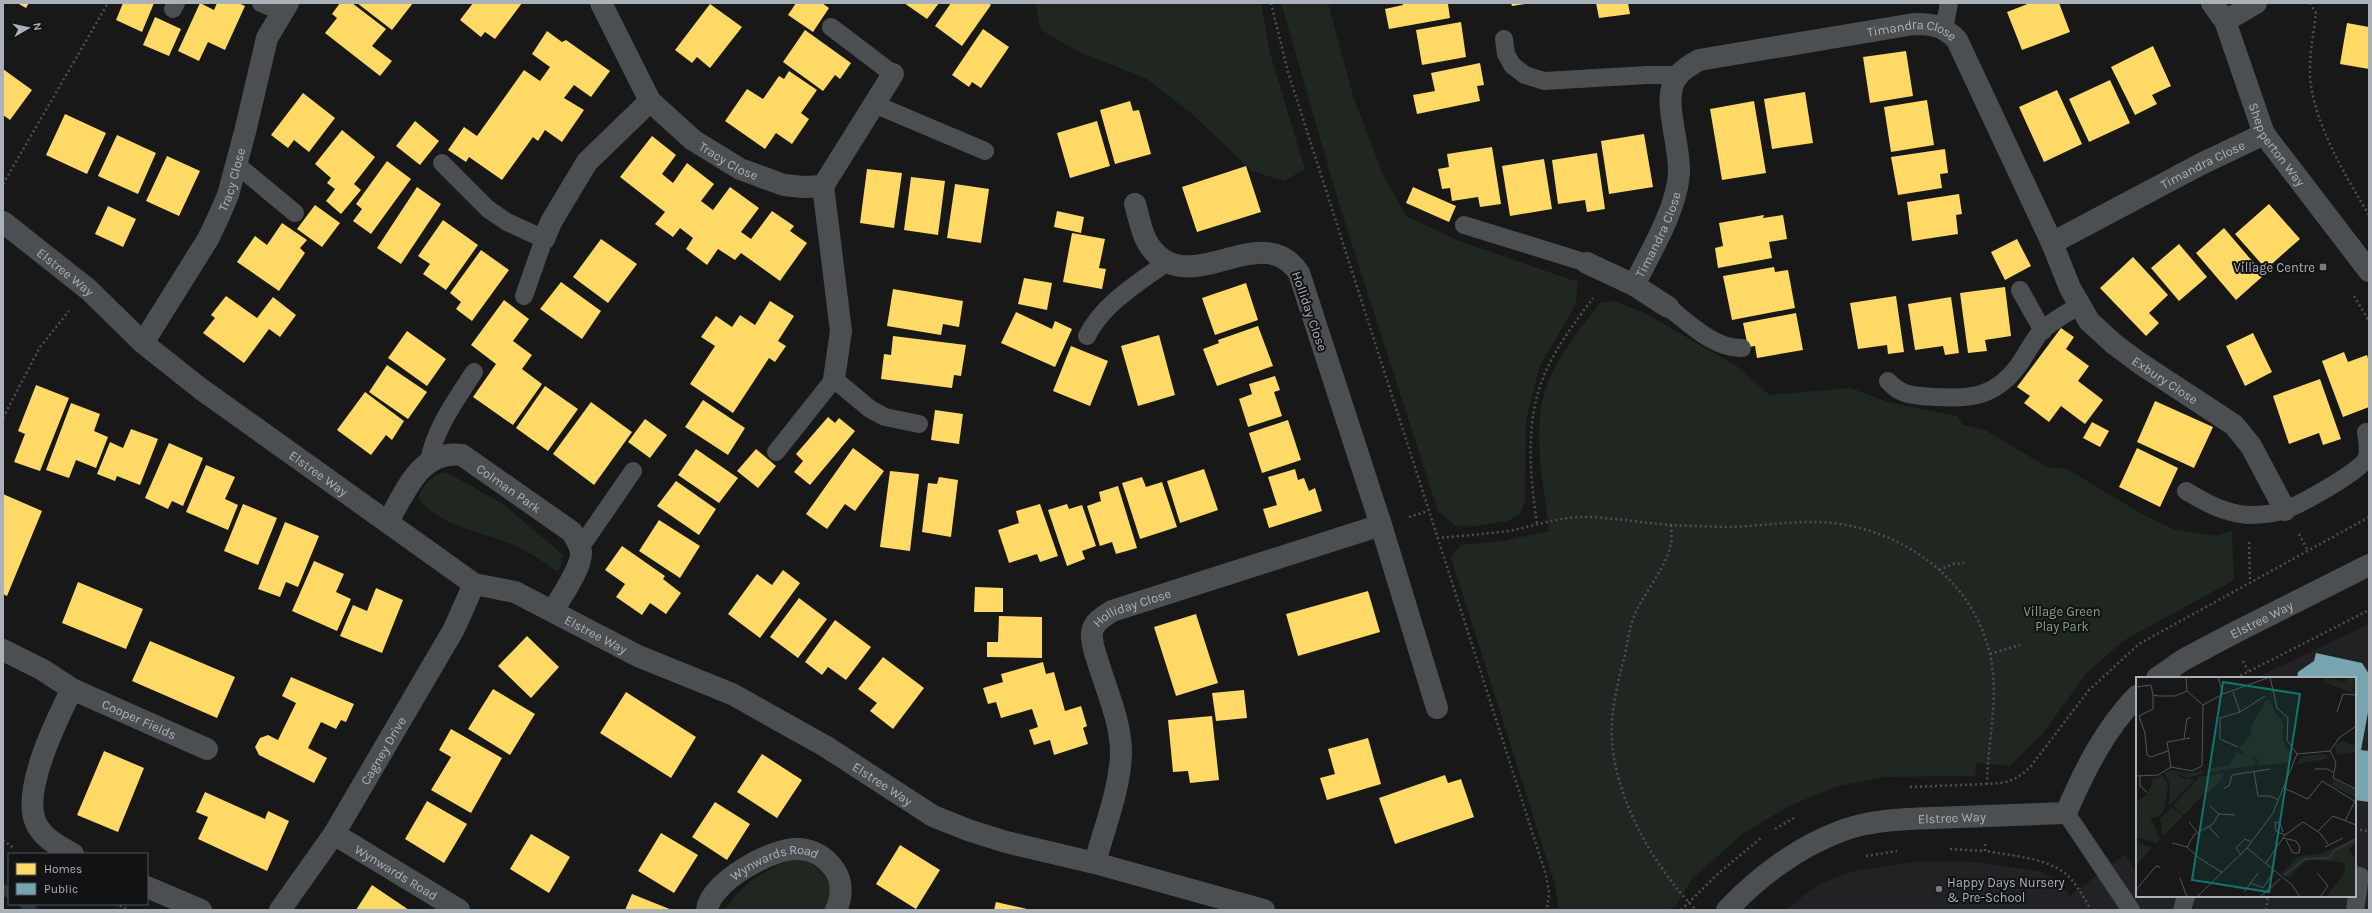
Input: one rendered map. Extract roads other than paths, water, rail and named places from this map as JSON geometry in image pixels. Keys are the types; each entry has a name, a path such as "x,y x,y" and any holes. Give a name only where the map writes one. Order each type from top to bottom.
{"street":[{"name":"Tracy Close","path":"601,3 650,101 693,140 740,169 784,185 803,187 824,186"},
{"name":"Shepperton Way","path":"2212,3 2225,22 2264,134 2369,271"},
{"path":"2225,22 2256,3"},
{"name":"Tracy Close","path":"143,343 208,239 228,194 267,38 285,8"},
{"name":"Timandra Close","path":"1634,286 1674,198 1679,173 1678,145 1671,106 1672,88 1678,76 1699,60 1914,24 1931,24 1944,28 1957,40 2052,243 2201,164 2264,134"},
{"path":"834,379 841,331 824,186 893,74"},
{"path":"544,239 551,222 587,162 650,101"},
{"name":"Holliday Close","path":"1136,204 1148,244 1156,254 1168,261 1191,267 1256,251 1270,252 1283,257 1293,264 1299,273 1382,525 1437,708"},
{"name":"Elstree Way","path":"3,222 88,290 143,343 201,390 388,521 474,584 515,592 638,656 732,694 825,746 933,816 968,830 1006,842 1095,863 1250,908"},
{"name":"Exbury Close","path":"2052,243 2070,288 2089,321 2114,344 2234,425 2251,446 2285,510"},
{"name":"Timandra Close","path":"1587,264 1611,273 1668,307"},
{"name":"Colman Park","path":"388,521 417,473 429,461 439,455 449,453 462,455 572,532 580,548"},
{"name":"Holliday Close","path":"1095,863 1118,776 1121,754 1120,734 1093,646 1092,631 1100,618 1112,611 1382,525"},
{"path":"553,611 579,563 580,548"},
{"name":"Elstree Way","path":"2158,677 2184,660 2230,635 2369,565"},
{"name":"Cagney Drive","path":"280,910 334,834 454,629 474,584"},
{"name":"Cooper Fields","path":"3,650 43,670 72,689 207,749"},
{"path":"71,853 44,836 36,822 31,807 36,779 53,728 72,689"},
{"path":"2066,813 2083,772 2106,737 2136,697"},
{"name":"Elstree Way","path":"1727,910 1744,892 1780,864 1841,831 1880,822 2066,813"},
{"name":"Wynwards Road","path":"334,834 459,910"},
{"name":"Wynwards Road","path":"707,910 713,895 723,883 739,872 781,851 798,848 815,852 827,860 838,874 841,892 836,910"},
{"path":"148,887 201,910"}],"lane":[{"path":"261,3 285,8"},
{"path":"1944,28 1949,3"},
{"path":"831,27 893,74"},
{"path":"1504,39 1506,54 1512,65 1524,75 1544,81 1647,75 1678,76"},
{"path":"874,104 984,151"},
{"path":"442,163 488,209 507,222 544,239 524,296"},
{"path":"236,164 295,213"},
{"path":"1464,225 1587,264"},
{"path":"1087,336 1099,316 1168,261"},
{"path":"2020,290 2043,331"},
{"path":"1888,381 1901,392 1912,396 1960,398 1991,392 2005,381 2043,331 2080,305"},
{"path":"1668,307 1709,338 1722,345 1742,348"},
{"path":"429,461 432,443 438,430 474,372"},
{"path":"776,452 834,379 870,409 884,416 919,424"},
{"path":"2186,491 2212,506 2233,513 2250,515 2285,510 2354,473 2366,460 2368,448 2366,432"},
{"path":"580,548 632,471"},
{"path":"2066,813 2131,910"},
{"path":"2355,910 2360,876 2356,875"},
{"path":"2182,910 2186,897"}],"waterway":[{"path":"3,889 8,892"},
{"path":"25,905 32,910"}],"place":[{"name":"Village Centre","path":"2323,267"},
{"name":"Happy Days Nursery & Pre-School","path":"1939,889"}],"park label":[{"name":"Village Green Play Park","path":"2062,618"}]}
